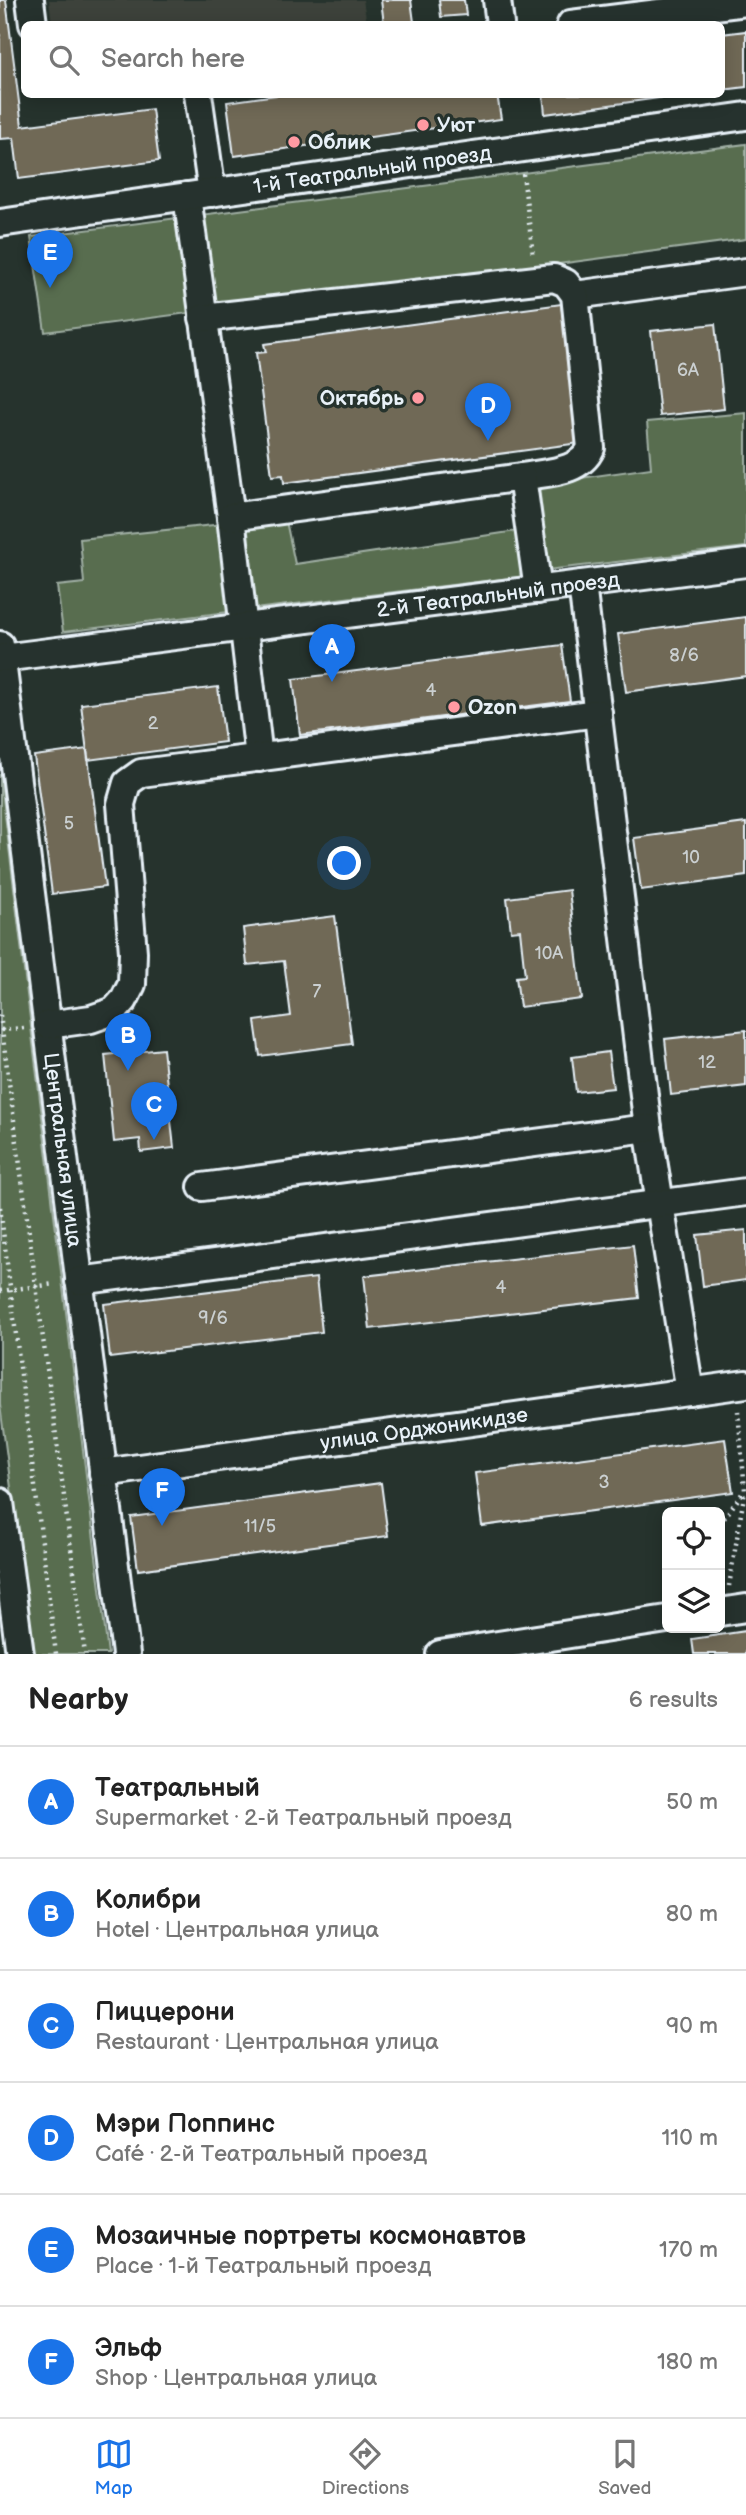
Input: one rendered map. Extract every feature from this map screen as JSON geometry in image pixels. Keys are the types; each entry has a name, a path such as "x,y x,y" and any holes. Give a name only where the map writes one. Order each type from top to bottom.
{"street":[{"path":"30,0 33,21"},
{"path":"497,0 500,21"},
{"path":"595,21 746,2"},
{"path":"198,98 203,318 259,758"},
{"name":"1-й Театральный проезд","path":"0,223 746,116"},
{"path":"575,296 746,272"},
{"path":"203,318 554,278 566,283 575,296 591,448 586,459 575,467 522,477 230,517"},
{"path":"522,477 538,590"},
{"name":"2-й Театральный проезд","path":"1,652 244,628 746,563"},
{"path":"582,584 648,1128 690,1392"},
{"name":"Центральная улица","path":"1,652 126,1654"},
{"path":"47,1025 91,1019 114,1011 124,1000 132,984 133,952 121,804 127,783 141,773 598,713"},
{"path":"202,1187 648,1128"},
{"path":"79,1281 746,1192"},
{"name":"улица Орджоникидзе","path":"103,1473 741,1385"},
{"path":"0,1502 5,1574 20,1654"},
{"path":"440,1654 662,1620"}],"path":[{"path":"520,149 536,280"},
{"path":"0,1015 85,1654"},
{"path":"0,1207 56,1654"},
{"path":"0,1291 79,1281"},
{"path":"730,1610 745,1490 741,1385"},
{"path":"725,1517 745,1490"}],"shaded area":[{"path":"49,0 363,0 366,21 52,21"}],"green space":[{"path":"746,144 746,239 45,332 31,237"},
{"path":"746,413 746,547 547,570 539,484 651,468 647,422"},
{"path":"271,519 286,521 295,564 523,530 527,576 63,632 57,586 84,583 80,539"},
{"path":"0,774 108,1654 33,1654 0,1405"}],"building":[{"path":"0,0 6,0 22,126 152,109 159,161 19,179 14,138 0,139"},
{"path":"381,0 411,0 414,21 384,21"},
{"path":"439,0 464,0 466,15 441,17"},
{"path":"746,31 746,87 725,90 725,34"},
{"path":"256,98 498,98 501,119 234,156 227,102"},
{"path":"543,98 659,98 545,114"},
{"name":"Октябрь","path":"561,304 580,443 284,483 283,475 272,476 256,353 266,352 264,344"},
{"path":"715,324 724,409 660,416 651,331"},
{"path":"746,617 746,676 626,692 618,634"},
{"path":"562,645 570,701 300,735 293,679"},
{"path":"218,687 225,742 88,760 81,704"},
{"path":"87,749 105,887 52,894 34,756"},
{"path":"746,823 746,876 641,890 634,838"},
{"path":"569,890 582,999 520,1007 516,977 525,976 520,930 511,931 507,898"},
{"path":"335,916 352,1044 260,1056 255,1021 291,1016 284,961 247,965 243,928"},
{"path":"746,1030 746,1086 671,1095 665,1039"},
{"path":"163,1049 174,1148 141,1152 140,1139 114,1142 105,1055"},
{"path":"608,1052 613,1088 576,1092 572,1057"},
{"path":"746,1230 746,1280 703,1286 697,1235"},
{"path":"633,1245 639,1298 370,1329 364,1276"},
{"path":"316,1278 322,1332 110,1358 104,1304"},
{"path":"725,1439 733,1492 482,1526 475,1473"},
{"path":"381,1483 388,1536 138,1570 131,1517"},
{"path":"746,1631 746,1654 694,1654 692,1639"}],"place":[{"name":"Уют","path":"423,125"},
{"name":"Облик","path":"294,142"},
{"name":"Мозаичные портреты космонавтов","path":"50,288"},
{"name":"Октябрь","path":"418,398"},
{"name":"Мэри Поппинс","path":"488,441"},
{"name":"Театральный","path":"332,682"},
{"name":"Ozon","path":"454,707"},
{"name":"Колибри","path":"128,1071"},
{"name":"Пиццерони","path":"154,1140"},
{"name":"Эльф","path":"162,1526"}]}
